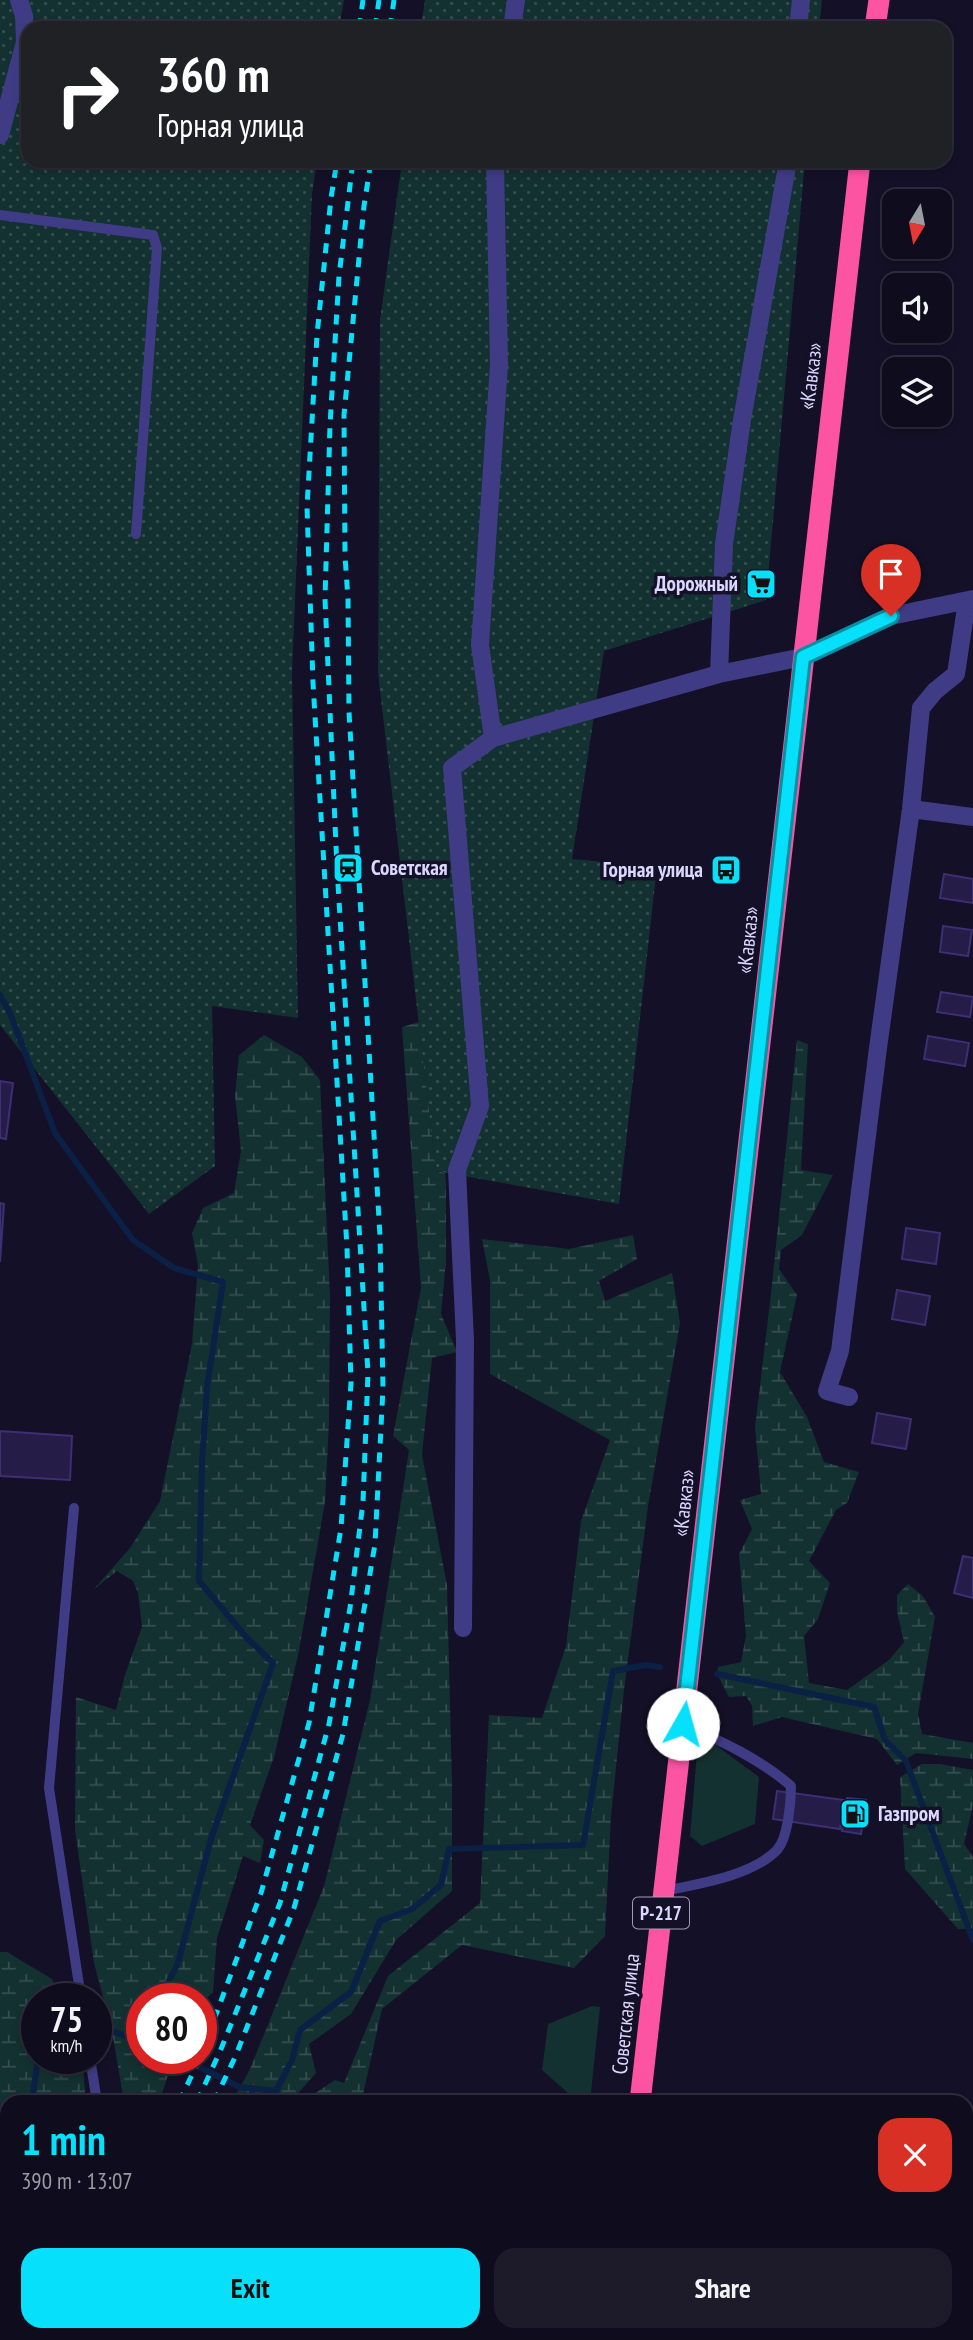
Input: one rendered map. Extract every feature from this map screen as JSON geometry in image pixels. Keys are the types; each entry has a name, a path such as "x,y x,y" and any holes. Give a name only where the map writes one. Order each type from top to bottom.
{"highway":[{"path":"876,21 879,0"},
{"name":"«Кавказ»","path":"683,1724 859,168"},
{"name":"Советская улица","path":"641,2095 683,1724"}],"street":[{"path":"19,0 24,21"},
{"path":"513,21 516,0"},
{"path":"798,21 801,0"},
{"path":"0,135 21,57"},
{"path":"493,738 480,645 499,365 495,168"},
{"path":"719,674 724,544 744,407 787,168"},
{"path":"463,1628 465,1340 457,1170 480,1107 452,768 493,738 719,674 803,657 891,616 970,600 957,674 935,691 921,708 911,809 877,1048 840,1351 827,1391 849,1397"},
{"path":"911,809 973,817"}],"lane":[{"path":"0,215 153,235 157,248 136,534"},
{"path":"74,1508 49,1788 79,1983"},
{"path":"663,1891 706,1882 757,1865 779,1849 790,1814 791,1786 771,1769 683,1724"},
{"path":"93,2074 96,2095"}],"green space":[{"path":"0,0 344,0 340,21 21,21 21,168 316,168 312,194 292,672 298,1018 212,1006 215,1166 149,1214 0,1025"},
{"path":"425,0 822,0 820,21 422,21"},
{"path":"401,168 804,168 766,600 604,651 572,859 657,867 619,1204 436,1171 378,673 380,320"},
{"path":"419,1022 436,1171 445,1173 446,1261 441,1314 457,1352 432,1358 422,1455 447,1585 452,1891 396,1940 351,2014 309,2044 316,2073 296,2095 236,2095 250,2069 324,1886 370,1700 409,1450 393,1436 421,1288 402,1027"},
{"path":"264,1035 302,1057 320,1080 330,1296 325,1502 299,1651 274,1757 250,1825 264,1840 260,1863 243,1856 217,1938 214,1983 126,1983 126,2074 169,2074 161,2095 123,2095 112,2031 112,1983 99,1983 94,1963 75,1830 76,1697 116,1710 142,1627 138,1593 133,1581 117,1571 94,1589 130,1548 160,1501 192,1344 198,1265 192,1233 203,1208 234,1193 241,1151 235,1096 239,1055"},
{"path":"797,1040 808,1044 801,1170 833,1175 802,1235 781,1250 779,1269 797,1295 780,1372 807,1417 824,1462 859,1472 847,1503 836,1510 809,1561 830,1583 818,1619 804,1636 809,1683 847,1690 889,1660 904,1642 897,1611 897,1595 908,1584 923,1596 935,1617 918,1714 922,1734 973,1743 973,1759 916,1753 897,1765 877,1739 782,1717 753,1726 752,1706 746,1696 729,1697 717,1674 718,1667 741,1662 746,1636 739,1554 752,1529 740,1500 761,1494 755,1427"},
{"path":"633,1235 637,1259 599,1281 605,1301 672,1273 680,1323 648,1506 624,1690 611,1816 605,1936 574,1968 462,1945 382,2009 363,2095 312,2095 335,2080 344,2083 388,1976 480,1903 489,1715 542,1718 566,1646 581,1521 610,1440 490,1374 490,1280 482,1239 569,1249"},
{"path":"710,1741 759,1777 755,1824 702,1846 690,1836 697,1752"},
{"path":"922,1764 940,1764 973,1770 973,1805 964,1844 973,1857 973,1929 958,1929 905,1869 900,1777"},
{"path":"0,1952 7,1952 52,1979 54,1983 21,1983 21,2074 83,2074 85,2095 0,2095"},
{"path":"592,2006 600,2007 591,2095 570,2095 542,2070 548,2024"}],"building":[{"path":"944,874 973,879 973,903 940,898"},
{"path":"943,926 972,930 968,956 940,952"},
{"path":"941,992 973,997 970,1017 937,1012"},
{"path":"928,1036 969,1043 965,1066 924,1059"},
{"path":"0,1081 13,1083 6,1139 0,1138"},
{"path":"0,1203 4,1204 0,1262"},
{"path":"906,1228 940,1233 936,1264 902,1259"},
{"path":"897,1290 930,1296 925,1325 892,1319"},
{"path":"877,1413 911,1419 906,1449 872,1443"},
{"path":"0,1431 72,1436 70,1480 0,1476"},
{"path":"963,1556 973,1558 973,1598 954,1593"},
{"path":"777,1791 844,1800 840,1829 773,1819"},
{"path":"847,1798 866,1800 861,1834 842,1831"}],"waterway":[{"path":"0,995 10,1013 55,1133 133,1240 174,1268 223,1282 207,1387 199,1581 247,1638 273,1663 211,1839 178,1963 168,1983"},
{"path":"213,2074 239,2087 276,2091 292,2060 300,2030 351,1992 380,1921 412,1909 441,1885 449,1849 583,1845 613,1671 646,1665 660,1667"},
{"path":"717,1674 874,1707 885,1740 906,1761 973,1940"},
{"path":"112,2031 126,2036"},
{"path":"33,2095 36,2074"},
{"path":"251,2095 254,2088"}],"railway":[{"path":"360,21 363,0"},
{"path":"376,21 379,0"},
{"path":"391,21 394,0"},
{"path":"217,2012 261,1893 309,1723 341,1528 351,1383 347,1248 313,683 307,507 317,335 336,168"},
{"path":"200,2095 280,1903 329,1724 350,1608 363,1502 368,1373 337,868 325,599 330,425 339,276 352,168"},
{"path":"217,2095 236,2055 294,1908 343,1734 375,1544 383,1388 380,1236 349,712 344,415 370,168"},
{"path":"182,2095 192,2074"}],"place":[{"name":"Дорожный","path":"761,584"},
{"name":"Советская","path":"348,868"},
{"name":"Горная улица","path":"726,870"},
{"name":"Газпром","path":"855,1814"}],"route":[{"path":"683,1724 803,657 891,616"}]}
